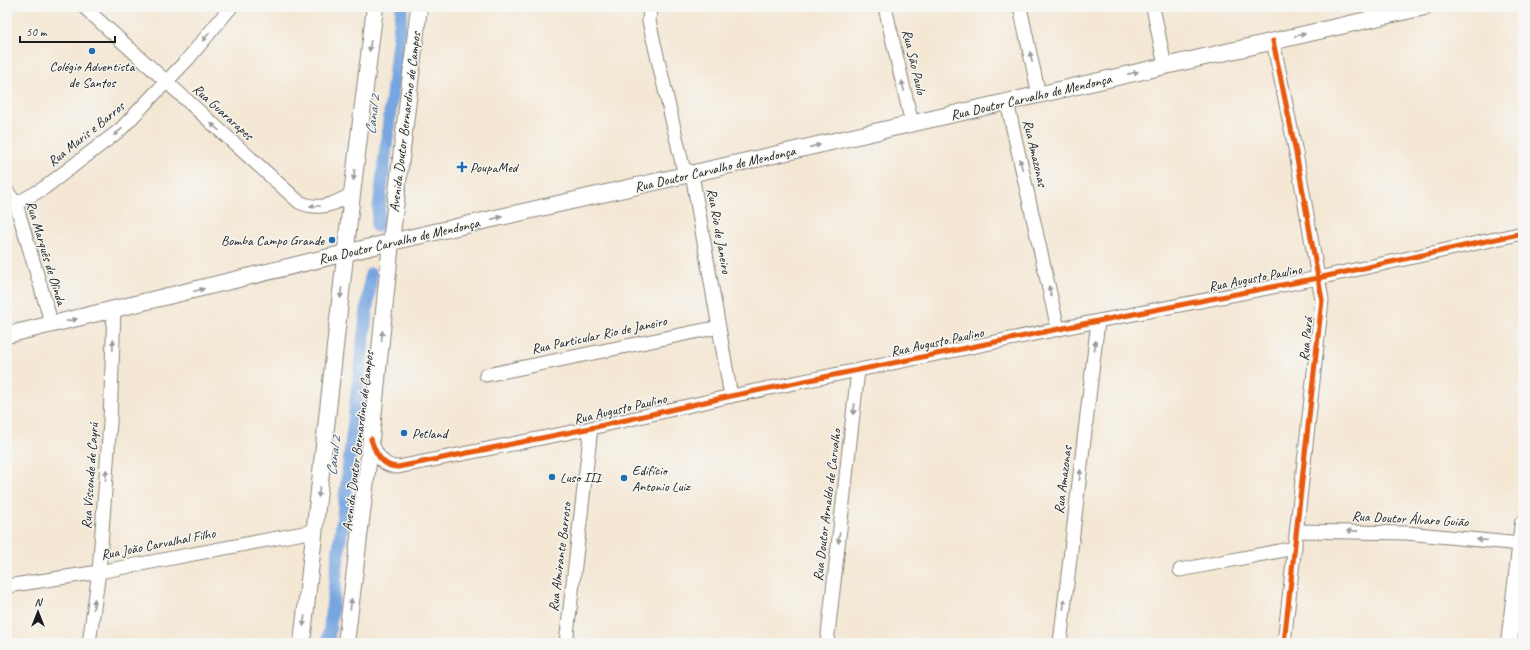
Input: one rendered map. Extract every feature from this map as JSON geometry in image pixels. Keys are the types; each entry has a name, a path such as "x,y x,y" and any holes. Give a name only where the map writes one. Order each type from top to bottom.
{"main road":[{"path":"302,643 352,194 375,7"},
{"name":"Avenida Doutor Bernardino de Campos","path":"346,643 371,439 391,242 419,7"},
{"name":"Rua Doutor Carvalho de Mendonça","path":"7,335 391,242 1273,42 1379,12 1424,7"},
{"path":"1509,643 1523,523"}],"street":[{"name":"Rua Guararapes","path":"84,7 298,202 316,207 329,205 352,194"},
{"name":"Rua Maris e Barros","path":"16,204 44,188 120,130 187,60 231,7"},
{"name":"Rua Rio de Janeiro","path":"650,7 649,21 683,166 692,174 731,396"},
{"name":"Rua São Paulo","path":"885,7 912,124"},
{"path":"1020,7 1039,95"},
{"path":"1152,7 1165,66"},
{"name":"Rua Pará","path":"1273,42 1296,153 1318,278 1321,307 1284,643"},
{"name":"Rua Amazonas","path":"1007,102 1058,329"},
{"name":"Rua Marquês de Olinda","path":"7,191 16,204 52,325"},
{"name":"Rua Augusto Paulino","path":"371,439 379,458 388,465 398,467 592,428 731,396 858,371 1098,320 1318,278 1523,233"},
{"name":"Rua Visconde de Cayrú","path":"89,643 99,572 110,422 114,310"},
{"name":"Rua Amazonas","path":"1060,643 1098,320"},
{"name":"Rua Particular Rio de Janeiro","path":"486,375 719,327"},
{"name":"Rua Doutor Arnaldo de Carvalho","path":"827,643 858,371"},
{"name":"Rua Almirante Barroso","path":"566,643 592,428"},
{"name":"Rua João Carvalhal Filho","path":"7,586 99,572 314,531"},
{"name":"Rua Doutor Álvaro Guião","path":"1297,531 1407,533 1521,544"},
{"path":"1180,570 1295,548"}],"waterway":[{"name":"Canal 2","path":"377,226 402,7"},
{"name":"Canal 2","path":"328,643 371,274"}],"cycle path":[{"path":"1273,41 1296,153 1322,300 1284,643"},
{"path":"371,439 377,454 383,462 388,465 398,467 591,428 731,396 1098,321 1318,278 1523,233"}],"place":[{"name":"Colégio Adventista de Santos","path":"92,51"},
{"name":"PoupaMed","path":"462,167"},
{"name":"Bomba Campo Grande","path":"332,240"},
{"name":"Petland","path":"404,433"},
{"name":"Luso III","path":"552,477"},
{"name":"Edifício Antonio Luiz","path":"624,478"}]}
